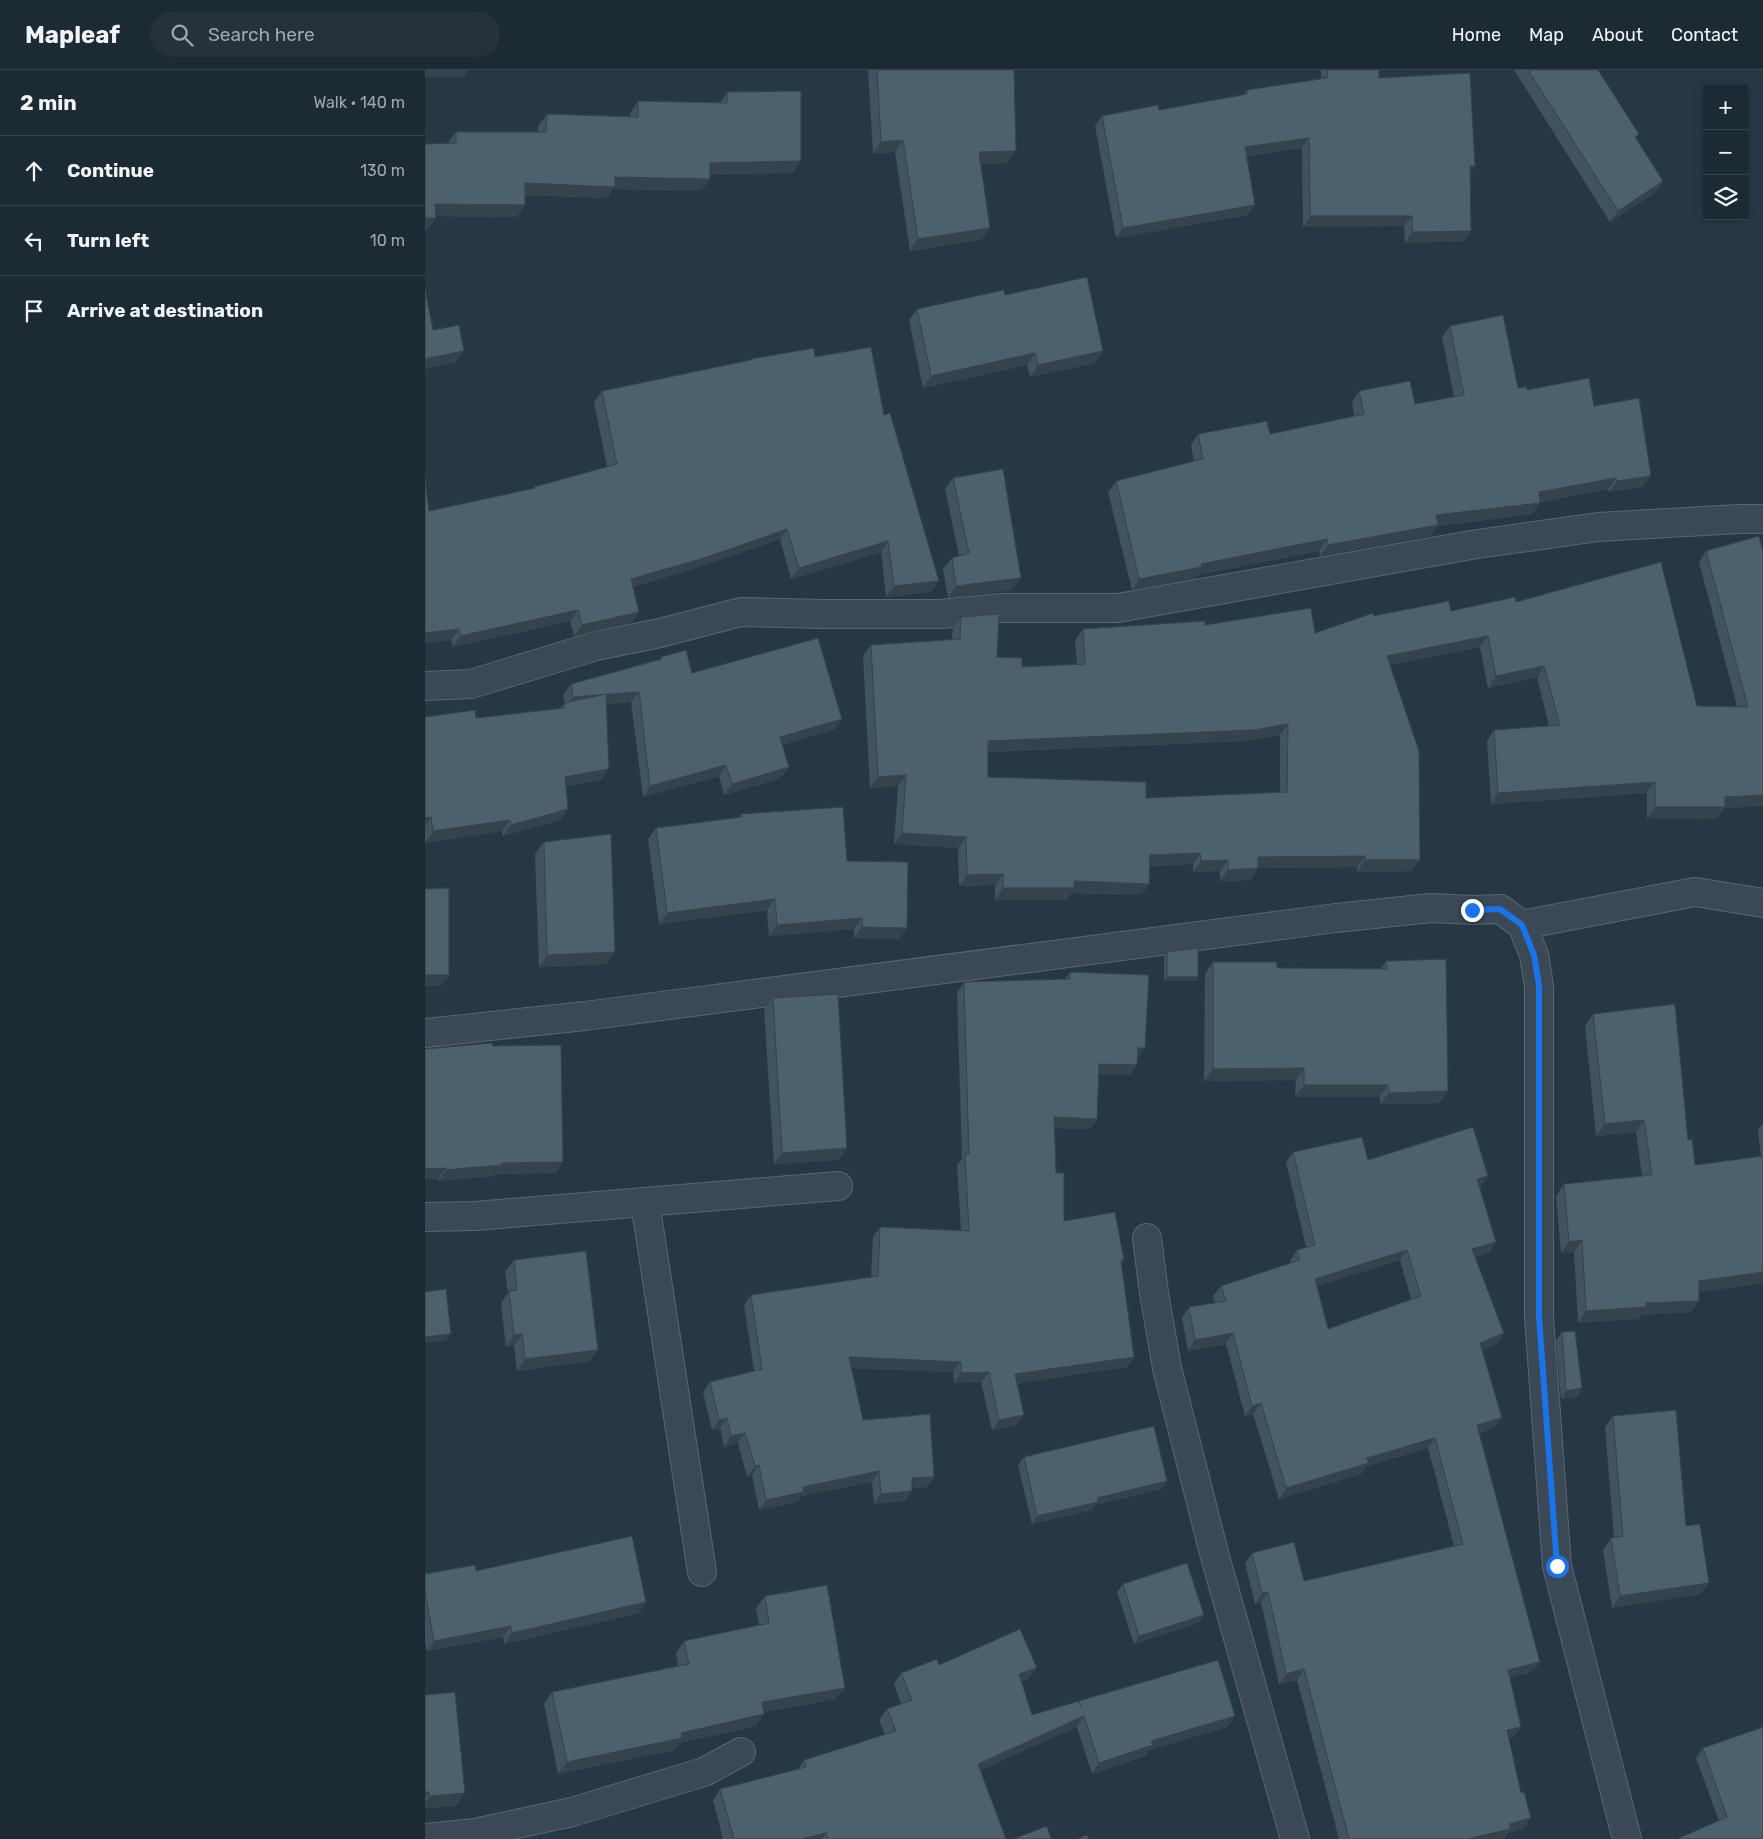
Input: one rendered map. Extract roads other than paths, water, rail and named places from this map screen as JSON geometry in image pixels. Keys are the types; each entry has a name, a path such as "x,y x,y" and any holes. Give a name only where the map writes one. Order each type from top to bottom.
{"street":[{"path":"425,686 471,684 596,646 660,633 741,612 941,614 1001,608 1118,608 1471,545 1597,527 1763,519"},
{"path":"1522,925 1695,892 1763,903"},
{"path":"425,1033 585,1016 1336,918 1431,908 1500,909 1522,925 1534,955 1539,986 1539,1317 1557,1566 1627,1839"},
{"path":"425,1217 475,1216 838,1186"},
{"path":"645,1202 702,1572"},
{"path":"1147,1238 1154,1293 1169,1377 1214,1553 1295,1839"},
{"path":"425,1838 475,1833 572,1812 704,1772 741,1752"}]}
